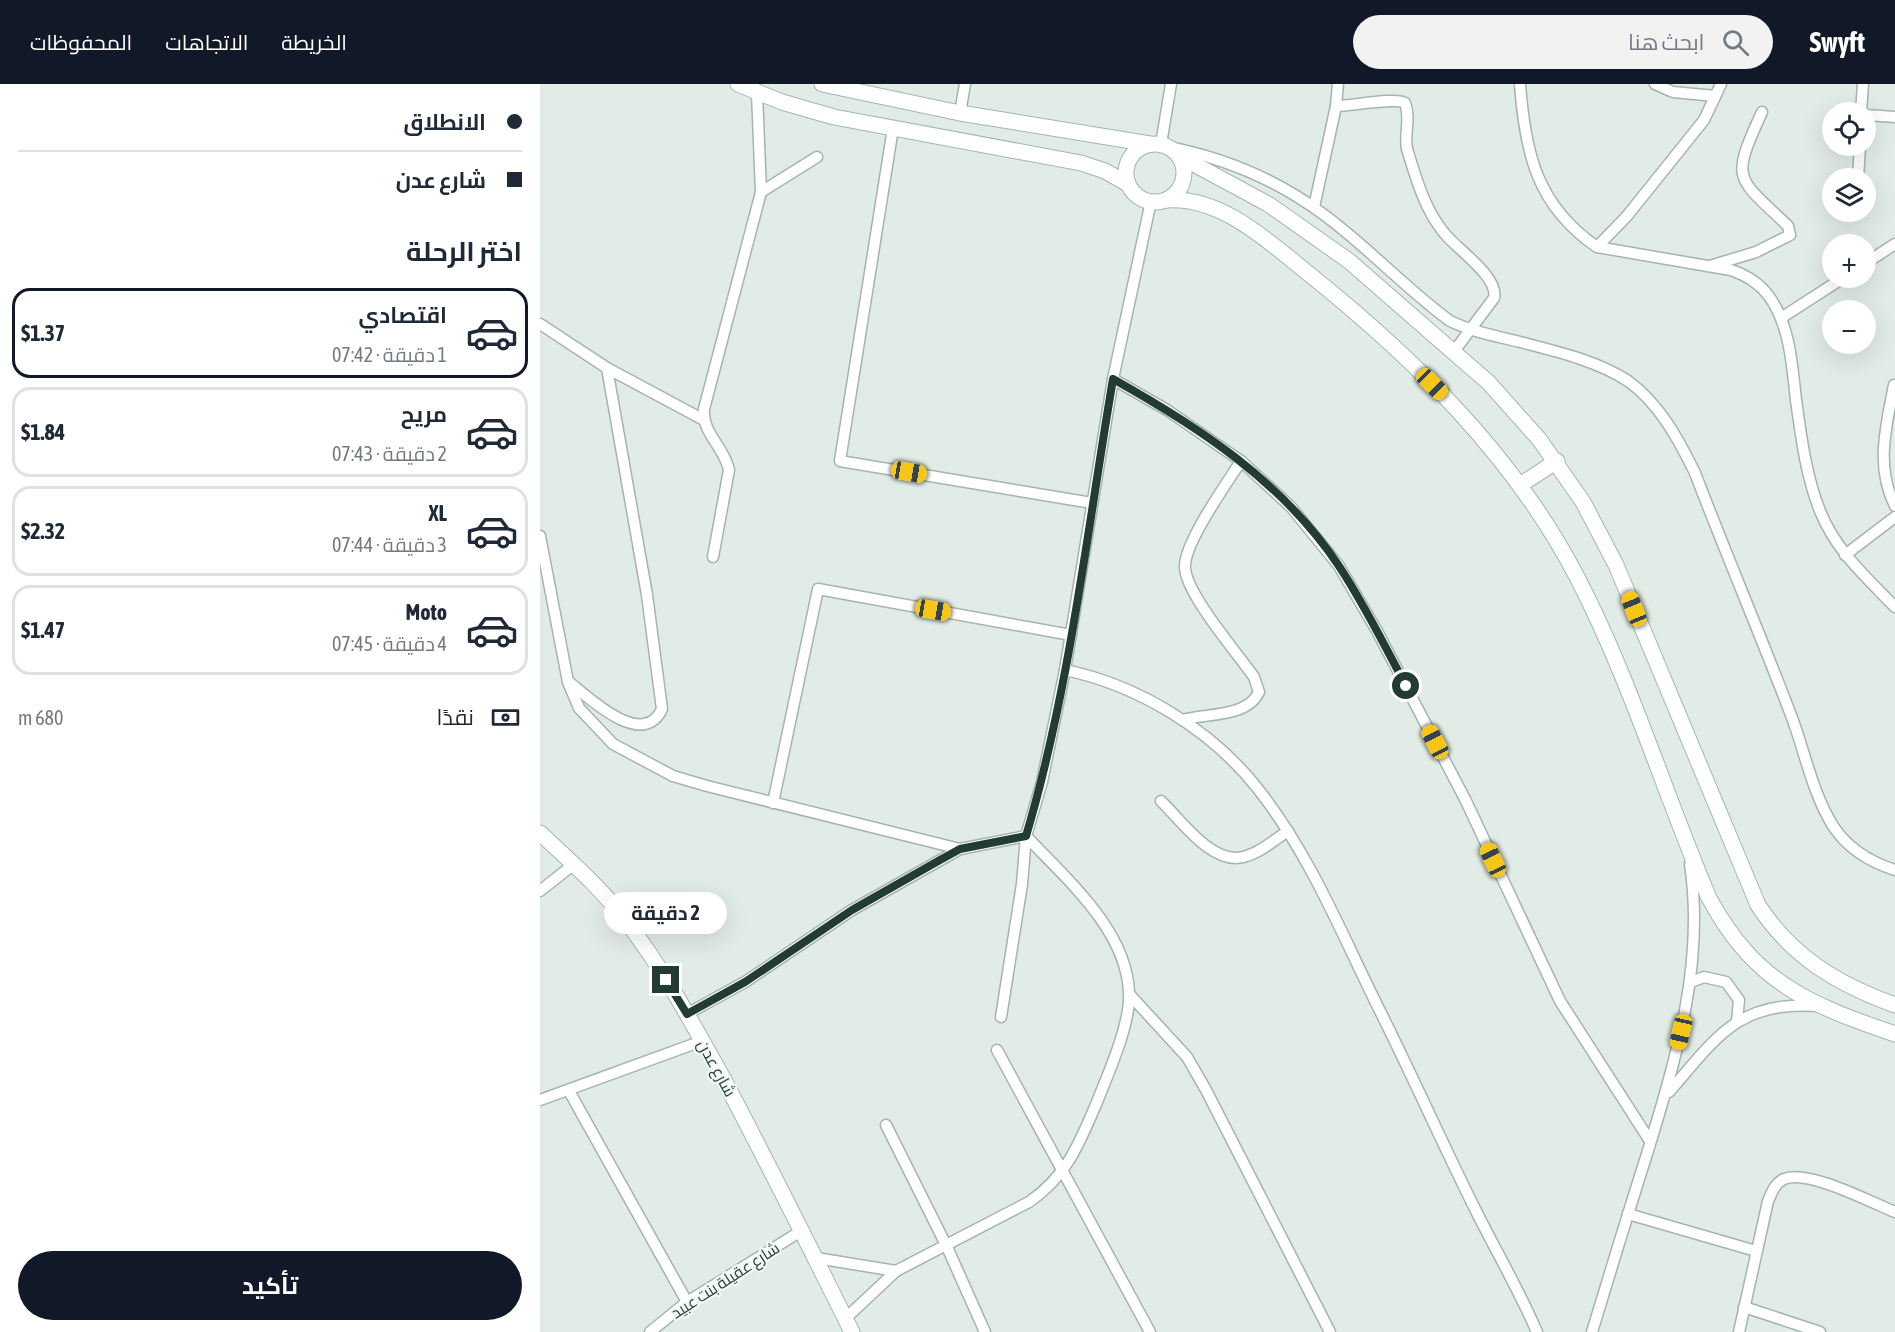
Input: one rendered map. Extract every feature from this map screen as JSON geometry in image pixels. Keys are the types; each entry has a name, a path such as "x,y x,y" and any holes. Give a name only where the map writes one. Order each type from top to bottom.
{"street":[{"path":"738,84 807,111 1081,164 1105,171 1128,184 1137,195 1158,200 1192,200 1221,210 1327,288 1395,347 1478,432 1520,485 1558,543 1594,612 1710,898 1742,948 1770,975 1818,1006 1895,1034"},
{"path":"822,84 960,113 1212,157 1255,174 1314,207 1434,309 1471,331 1558,353 1603,368 1628,382 1653,406 1677,438 1695,473 1792,717 1819,800 1834,827 1858,853 1876,864 1895,870"},
{"path":"960,113 965,84"},
{"path":"1001,1017 1022,884 1026,836 1042,782 1065,670 1113,379 1158,200 1182,185 1184,170 1165,148 1171,84"},
{"path":"1314,207 1336,106 1338,84"},
{"path":"1520,84 1523,124 1530,155 1545,194 1567,225 1597,247 1713,265 1746,275 1768,295 1782,318 1791,359 1809,473 1819,509 1833,540 1895,607"},
{"path":"1655,84 1673,92 1715,96"},
{"path":"1597,247 1627,216 1704,120 1721,84"},
{"path":"1862,102 1863,84"},
{"path":"713,557 729,470 725,457 706,429 704,420 761,192 757,93"},
{"path":"1336,106 1368,105 1398,99 1405,103 1408,115 1404,137 1407,149 1434,219 1444,234 1492,281 1495,289 1494,298 1455,350"},
{"path":"1713,265 1756,252 1790,235 1788,226 1770,212 1746,187 1744,180 1744,151 1762,112"},
{"path":"1876,116 1895,117"},
{"path":"893,128 840,461 1092,503"},
{"path":"1128,184 1126,170 1131,156 1165,148 1238,186 1314,235 1375,281 1455,350 1489,383 1557,461 1583,502 1616,565 1758,905 1781,936 1808,961 1845,985 1895,1005"},
{"path":"761,192 817,157"},
{"path":"1876,256 1895,244"},
{"path":"1782,318 1828,288"},
{"path":"540,324 607,368 704,420"},
{"path":"568,682 619,720 638,724 649,723 659,716 662,709 647,595 607,368"},
{"path":"1113,379 1167,410 1241,461 1292,507 1339,566 1377,631 1466,801 1560,1001 1650,1141"},
{"path":"1894,386 1882,460 1884,480 1895,506"},
{"path":"1182,720 1238,710 1250,705 1258,692 1254,677 1192,589 1185,567 1188,552 1198,532 1241,461"},
{"path":"1520,485 1557,461"},
{"path":"1845,555 1895,517"},
{"path":"540,536 568,682 579,708 613,744 673,776 960,849"},
{"path":"773,803 818,589 1071,635"},
{"path":"1065,670 1121,687 1182,720 1222,751 1257,788 1288,831 1325,896 1475,1210 1537,1332"},
{"path":"1161,801 1207,846 1222,856 1244,857 1260,850 1288,831"},
{"name":"شارع عدن","path":"540,834 574,864 626,920 687,1014 767,1160 849,1325"},
{"path":"687,1014 745,982 852,910 960,849 1026,836"},
{"path":"849,1325 896,1271 947,1247 1029,1202 1048,1189 1062,1174 1082,1138 1119,1043 1130,995 1121,956 1103,924 1080,893 1026,836"},
{"path":"1592,1332 1666,1095 1690,982 1695,924 1687,842"},
{"path":"540,891 574,864"},
{"path":"1690,982 1712,977 1726,982 1738,999 1737,1021"},
{"path":"1130,995 1186,1057 1206,1090 1330,1332"},
{"path":"1666,1095 1724,1030 1737,1021 1777,1007 1818,1006"},
{"path":"540,1100 702,1041"},
{"path":"998,1050 1062,1174 1094,1226 1150,1332"},
{"path":"569,1090 687,1302"},
{"path":"886,1125 947,1247 985,1332"},
{"path":"1739,1332 1768,1201 1775,1186 1783,1179 1807,1177 1895,1212"},
{"path":"1628,1214 1756,1251"},
{"name":"شارع عقيلة بنت عبيد","path":"650,1332 687,1302 801,1231"},
{"path":"816,1258 896,1271"},
{"path":"1744,1307 1820,1332"}],"route":[{"path":"666,980 687,1014 745,982 852,910 920,870 960,849 1026,836 1042,782 1065,670 1113,379 1167,410 1212,440 1241,461 1292,507 1339,566 1406,686"}]}
